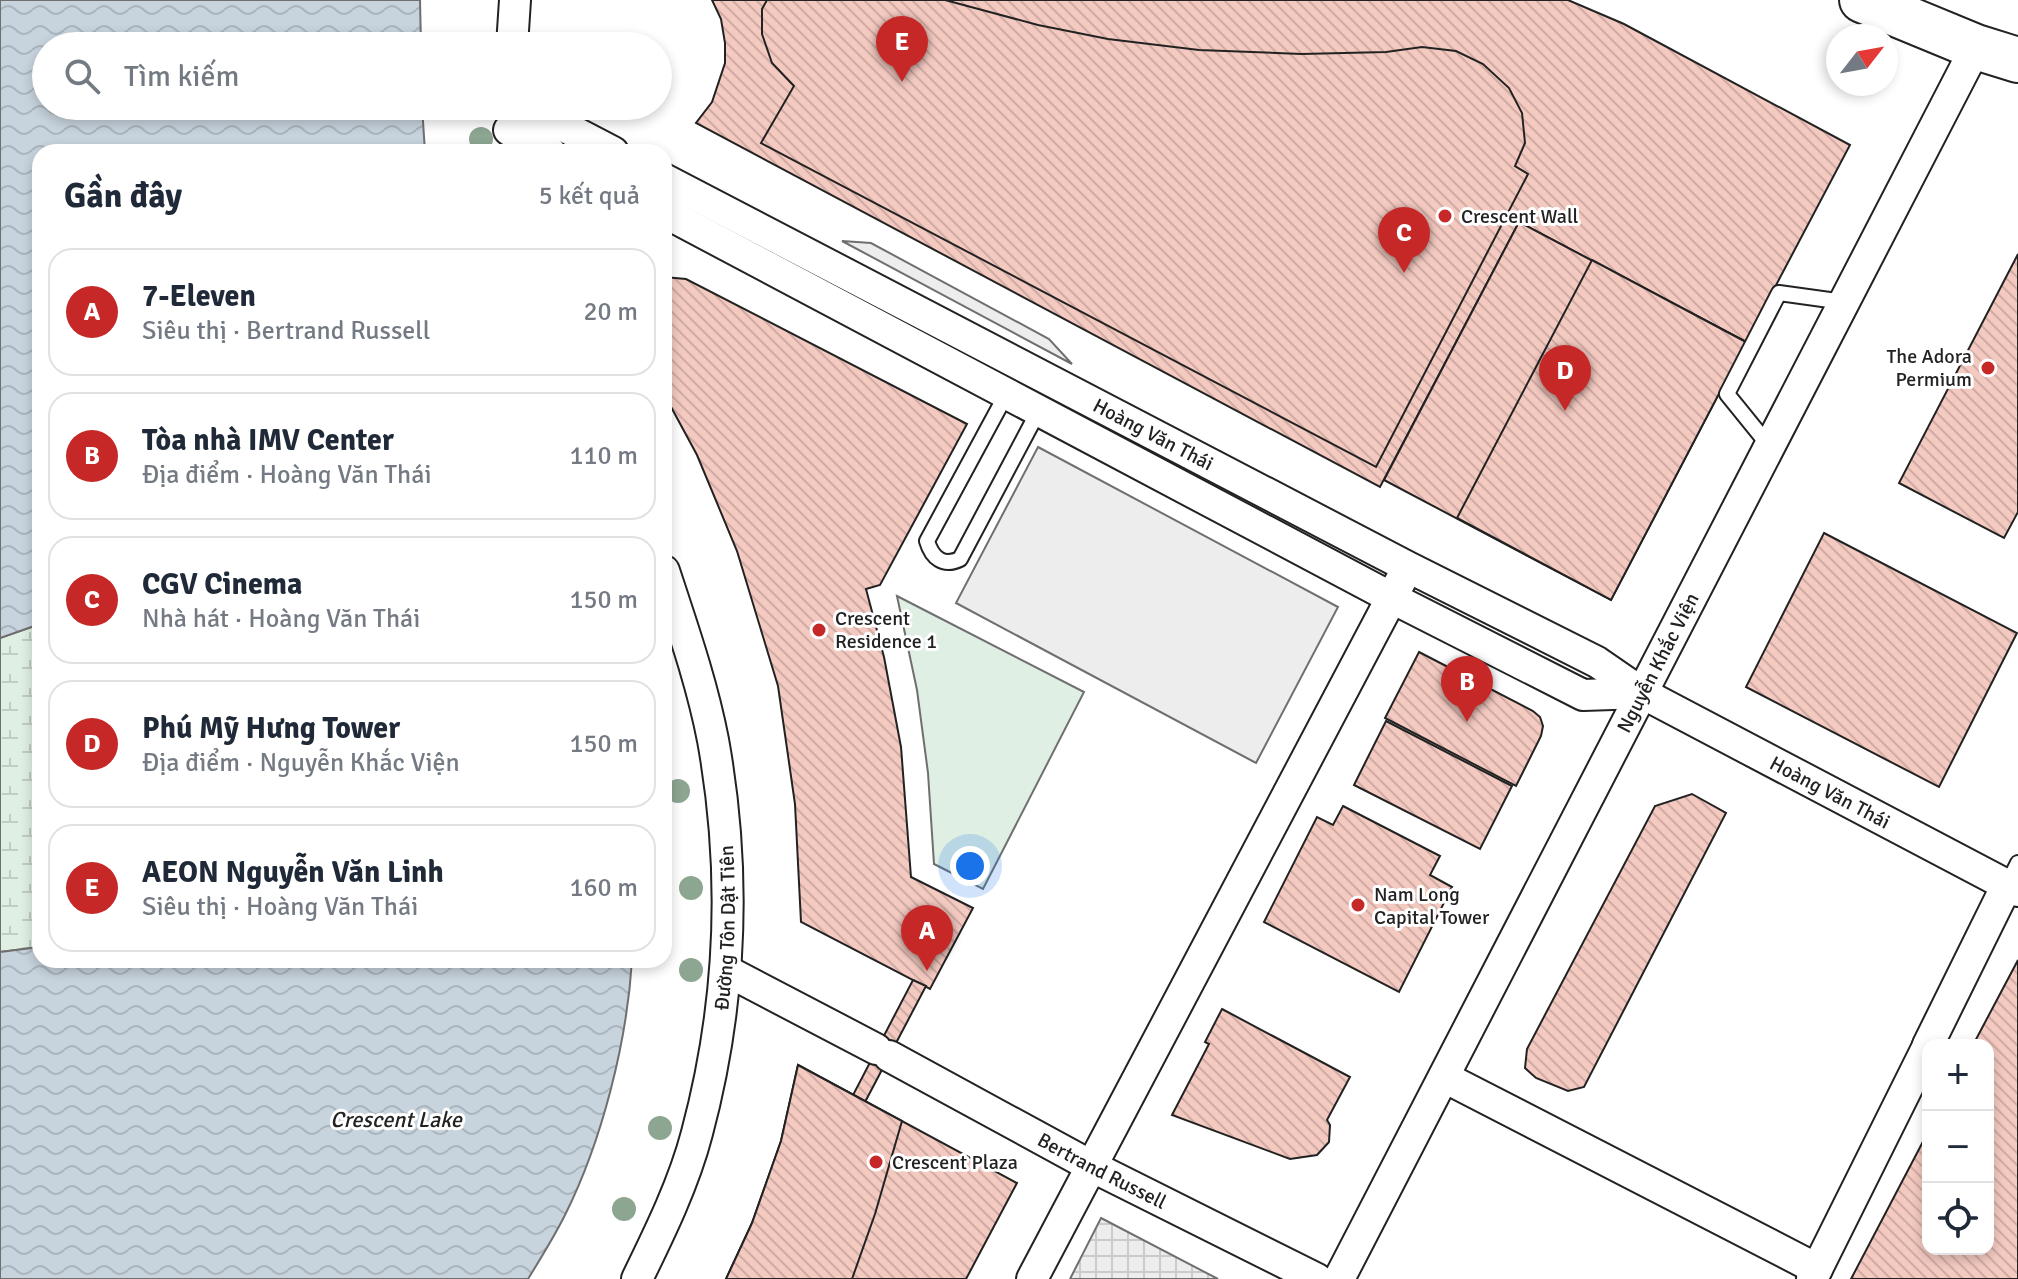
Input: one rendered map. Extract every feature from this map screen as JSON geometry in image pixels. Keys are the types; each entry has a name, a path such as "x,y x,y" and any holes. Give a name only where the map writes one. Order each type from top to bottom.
{"highway":[{"path":"1862,0 1976,47 2018,60"}],"street":[{"path":"513,32 515,0"},
{"name":"Nguyễn Khắc Viện","path":"1339,1279 1976,47"},
{"path":"513,124 539,144"},
{"path":"513,124 584,144"},
{"name":"Hoàng Văn Thái","path":"672,183 1408,567 1597,662 1642,693 2014,880"},
{"name":"Hoàng Văn Thái","path":"672,216 1392,598 1583,695 1642,693"},
{"path":"1175,482 1190,453"},
{"path":"1032,1279 1408,567"},
{"name":"Đường Tôn Dật Tiên","path":"637,1279 664,1225 697,1135 716,1048 727,971 730,914 727,842 713,739 672,595"},
{"path":"1931,1039 2014,880"},
{"name":"Bertrand Russell","path":"727,971 1091,1166 1317,1279"},
{"path":"1444,1077 1814,1274 1922,1057"}],"lane":[{"path":"1770,447 1727,394 1779,293 1844,303"},
{"path":"1007,393 927,541 930,553 939,561 951,563 960,559 1039,410"}],"green space":[{"path":"897,596 1084,692 983,889 934,864 928,773 917,690"},
{"path":"32,627 32,948 0,952 0,638"}],"shaded area":[{"path":"842,241 871,243 1049,339 1072,364"},
{"path":"1038,447 1338,607 1256,763 956,603"},
{"path":"1101,1218 1218,1279 1070,1279"}],"water":[{"path":"0,0 420,0 421,32 32,32 32,120 423,120 424,144 32,144 32,627 0,638"},
{"name":"Crescent Lake","path":"32,948 32,968 631,968 625,1024 601,1123 565,1215 528,1279 0,1279 0,952"}],"building":[{"path":"712,0 1568,0 1624,24 1850,145 1746,342 1519,222 1380,487 696,123 712,102 725,63 721,19"},
{"path":"767,0 945,0 1038,25 1108,39 1199,50 1302,54 1386,52 1422,47 1456,51 1483,64 1509,88 1522,113 1525,143 1515,166 1528,174 1376,467 761,143 794,86 772,63 762,34 762,9"},
{"path":"1519,222 1746,342 1611,600 1384,480"},
{"name":"The Adora Permium","path":"2018,254 2018,512 2004,538 1899,483"},
{"path":"1592,260 1746,342 1611,600 1457,518"},
{"name":"Crescent Residence 1","path":"672,278 686,279 967,424 880,585 866,589 884,657 901,747 911,877 973,908 930,989 801,922 795,804 778,686 737,551 697,455 672,409"},
{"path":"1824,533 2017,633 1939,787 1746,687"},
{"path":"1419,652 1540,717 1543,726 1541,736 1516,786 1385,718"},
{"path":"1386,721 1512,786 1480,849 1354,785"},
{"path":"1692,794 1726,813 1584,1087 1568,1091 1536,1078 1525,1068 1527,1049 1655,806"},
{"name":"Nam Long Capital Tower","path":"1343,806 1440,856 1430,875 1452,887 1399,992 1264,922 1317,817 1333,825"},
{"path":"2018,960 2018,1279 1851,1279 1922,1143 1922,1255 1994,1255 1994,1039 1976,1039"},
{"path":"913,980 926,986 865,1102 853,1095"},
{"path":"1222,1009 1350,1077 1327,1120 1330,1125 1329,1142 1317,1155 1290,1159 1172,1115 1209,1044 1205,1042"},
{"name":"Crescent Plaza","path":"798,1065 1017,1183 966,1279 726,1279 752,1223 781,1141"},
{"path":"798,1065 902,1121 875,1214 852,1279 726,1279 752,1223 781,1141"}],"place":[{"name":"AEON Nguyễn Văn Linh","path":"902,82"},
{"name":"Crescent Wall","path":"1445,216"},
{"name":"CGV Cinema","path":"1404,273"},
{"name":"The Adora Permium","path":"1988,368"},
{"name":"Phú Mỹ Hưng Tower","path":"1565,411"},
{"name":"Crescent Residence 1","path":"819,630"},
{"name":"Tòa nhà IMV Center","path":"1467,722"},
{"name":"Nam Long Capital Tower","path":"1358,905"},
{"name":"7-Eleven","path":"927,971"},
{"name":"Crescent Plaza","path":"876,1162"}]}
